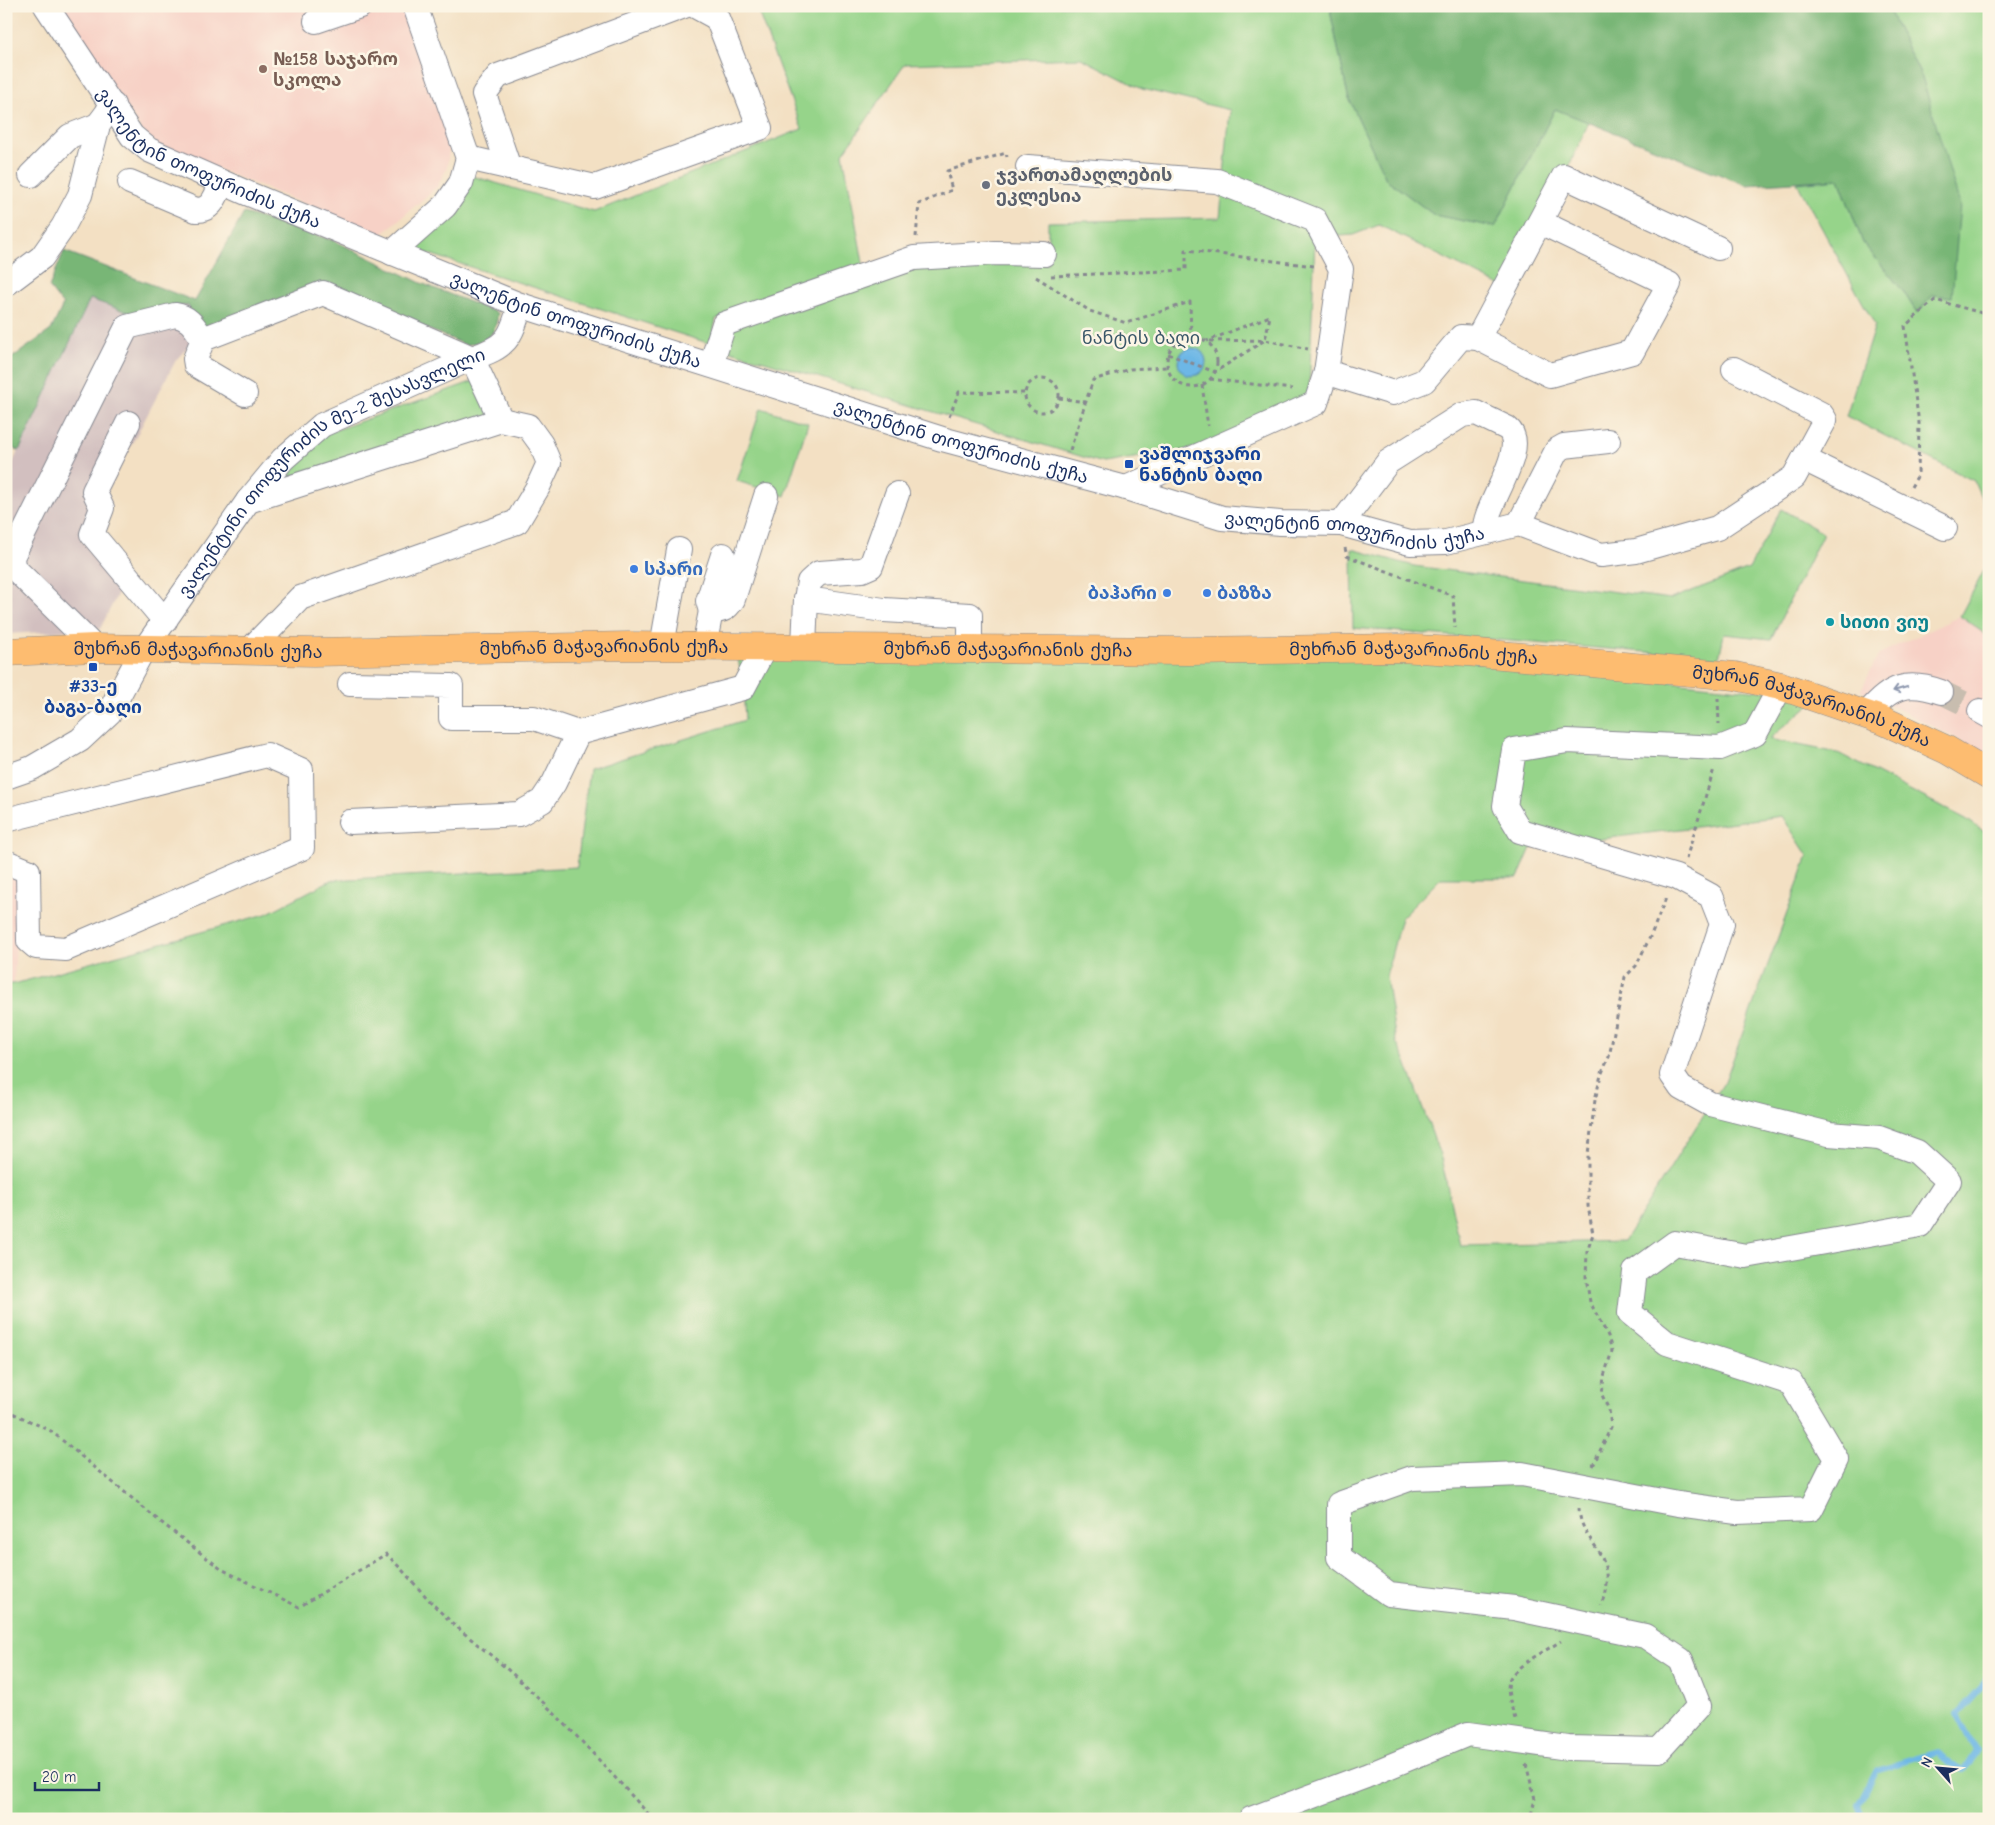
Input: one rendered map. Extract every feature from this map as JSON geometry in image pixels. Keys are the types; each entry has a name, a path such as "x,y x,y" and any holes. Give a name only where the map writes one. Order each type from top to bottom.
{"main road":[{"name":"მუხრან მაჭავარიანის ქუჩა","path":"6,652 95,648 248,652 662,646 1189,651 1398,648 1456,651 1716,675 1782,686 1867,714 1947,750 1989,775"}],"street":[{"name":"ვალენტინ თოფურიძის ქუჩა","path":"46,6 132,136 149,150 222,183 520,305 942,439 1126,488 1222,518 1280,523 1341,524 1410,543 1446,542 1519,524"},
{"path":"316,20 360,6"},
{"path":"392,253 445,206 461,183 468,158 415,6"},
{"path":"509,168 484,94 498,76 684,6"},
{"path":"468,158 595,187 760,128 716,18 694,6"},
{"path":"6,284 42,257 63,228 80,195 98,125 113,105"},
{"path":"31,175 70,136 98,125"},
{"path":"1028,167 1217,181 1315,220 1341,269 1316,357 1316,403 1126,488"},
{"path":"1478,338 1564,176 1718,248"},
{"path":"130,182 196,210 202,210 211,204 222,183"},
{"path":"1316,357 1393,393 1424,381 1461,337 1478,338 1550,375 1632,352 1669,284 1540,222"},
{"path":"711,365 724,324 914,258 996,253 1044,254"},
{"path":"245,394 196,366 195,359 203,339 323,293 472,358 501,420"},
{"name":"ვალენტინი თოფურიძის მე-2 შესასვლელი","path":"6,777 32,768 80,740 109,713 146,649 165,621 248,501 284,459 322,425 472,358 495,350 514,330 520,305"},
{"path":"95,648 13,567 12,557 128,327 176,315 188,320 203,339"},
{"path":"1608,441 1564,446 1558,450 1519,524 1601,555 1636,551 1717,528 1794,477 1823,424 1824,417 1734,369"},
{"path":"1341,524 1388,462 1462,415 1476,413 1507,428 1512,432 1514,438 1508,473 1486,518 1485,532"},
{"path":"248,501 501,420 528,426 542,444 549,463 538,487 517,522 300,598 248,652"},
{"path":"128,423 94,491 102,508 92,534 165,621"},
{"path":"1804,459 1945,528"},
{"path":"804,647 806,599 809,582 819,573 862,570 871,566 896,494"},
{"path":"712,611 721,611 728,608 733,600 766,496"},
{"path":"662,646 679,550"},
{"path":"724,555 708,601 712,611 714,647 733,651 738,658 743,688"},
{"path":"806,599 884,610 970,615 970,648"},
{"path":"350,684 451,686 451,718 534,718 578,733 743,688 765,647"},
{"path":"1867,714 1889,692 1901,687 1920,684 1941,692"},
{"path":"1251,1819 1366,1776 1468,1734 1568,1748 1659,1750 1699,1706 1681,1660 1645,1636 1514,1608 1389,1594 1339,1556 1339,1504 1412,1478 1522,1474 1678,1504 1737,1512 1811,1509 1836,1459 1791,1383 1667,1343 1630,1312 1635,1272 1675,1243 1746,1256 1920,1225 1949,1181 1916,1152 1879,1138 1828,1134 1783,1123 1710,1104 1682,1088 1672,1075 1722,924 1711,896 1676,877 1520,831 1505,806 1514,750 1567,742 1720,748 1755,734 1782,686"},
{"path":"350,822 519,814 542,801 554,783 578,733"},
{"path":"6,820 267,755 300,770 302,848 66,949 36,948 29,941 28,871 6,862"}],"path":[{"path":"914,258 920,204 952,190 947,171 1006,153 1011,168 1028,167"},
{"path":"1036,276 1186,270 1186,250 1341,269"},
{"path":"1028,272 1090,310 1126,323 1190,302 1191,336"},
{"path":"1900,506 1918,475 1919,423 1905,326 1935,300 1989,315"},
{"path":"1207,341 1270,316 1265,340 1215,372"},
{"path":"1207,341 1214,350 1218,361 1215,372 1210,380 1202,385 1187,387 1174,380 1166,367 1168,354 1175,343 1191,336 1207,341 1265,340 1316,357"},
{"path":"1168,354 1215,372"},
{"path":"1062,472 1092,380 1130,369 1166,367"},
{"path":"1041,378 1055,384 1059,398 1051,410 1036,411 1030,407 1025,393 1034,380 1041,378"},
{"path":"1210,380 1295,389"},
{"path":"1196,457 1192,447 1209,424 1202,385"},
{"path":"942,439 959,392 1025,393"},
{"path":"1059,398 1085,402"},
{"path":"1341,524 1347,556 1453,596 1456,651"},
{"path":"1592,1468 1611,1428 1609,1410 1602,1395 1604,1376 1612,1351 1608,1336 1590,1302 1586,1277 1587,1252 1592,1234 1588,1206 1588,1154 1595,1100 1600,1074 1609,1057 1625,977 1636,966 1676,877 1689,854 1720,748 1716,675"},
{"path":"6,1410 51,1431 157,1519 221,1569 299,1606 386,1554 407,1573 422,1594 457,1627 518,1678 578,1737 653,1819"},
{"path":"1530,1819 1535,1800 1510,1700 1508,1681 1514,1671 1586,1624 1604,1598 1607,1569 1602,1556 1579,1519 1579,1506"}],"shaded area":[{"name":"№158 საჯარო სკოლა","path":"56,6 407,6 450,143 447,168 437,187 381,235 158,145 143,132"},
{"path":"90,299 130,313 188,305 201,332 176,360 81,541 125,579 100,629 6,634 6,477"},
{"path":"1960,616 1989,637 1989,759 1955,738 1861,690 1879,654"},
{"path":"6,868 19,878 14,984 6,984"}],"green space":[{"name":"ნანტის ბაღი","path":"756,6 1331,6 1331,15 1348,96 1386,179 1434,215 1495,227 1555,109 1589,122 1564,177 1504,288 1379,225 1353,235 1315,238 1309,395 1201,447 1103,463 721,348 729,326 913,266 1048,263 1048,222 1220,218 1230,110 1142,89 1081,58 905,64 843,154 864,268 716,319 711,344 414,249 452,209 472,176 594,212 802,129"},
{"path":"1331,6 1887,6 1923,80 1960,205 1952,297 1933,295 1917,313 1903,291 1863,243 1839,179 1746,185 1555,109 1495,227 1434,215 1386,179 1348,96 1331,15"},
{"path":"1887,6 1989,6 1989,515 1974,481 1846,416 1875,325 1797,183 1839,179 1863,243 1903,291 1917,313 1933,295 1923,80"},
{"path":"244,213 335,241 421,283 498,313 493,332 485,339 466,345 321,285 201,332 188,305 130,313 90,299 19,451 6,445 6,362 51,330 63,305 49,287 64,251 195,301"},
{"path":"477,380 491,416 285,479 325,434"},
{"path":"761,408 808,423 785,496 737,481"},
{"path":"1781,509 1823,533 1771,639 1724,634 1719,658 1353,628 1352,549 1414,566 1671,599 1749,569"},
{"path":"1989,561 1989,637 1960,616"},
{"path":"1341,648 1819,697 1769,739 1838,753 1966,819 1989,835 1989,1819 6,1819 6,984 14,984 266,914 331,880 577,867 589,769 745,720 743,688 738,658","holes":["1782,816 1808,856 1725,1081 1624,1241 1460,1245 1441,1158 1406,1062 1396,1042 1386,976 1401,918 1441,878 1518,878 1531,848"]}],"water":[{"path":"1192,348 1202,352 1206,362 1202,372 1192,376 1182,372 1178,362 1182,352"}],"waterway":[{"path":"1864,1819 1859,1805 1877,1770 1937,1752 1963,1771 1976,1750 1957,1713 1989,1678"}],"tunnel":[{"path":"1941,692 1980,711"}],"place":[{"name":"№158 საჯარო სკოლა","path":"263,69"},
{"name":"ჯვართამაღლების ეკლესია","path":"986,185"},
{"name":"ვაშლიჯვარი ნანტის ბაღი","path":"1129,464"},
{"name":"სპარი","path":"634,569"},
{"name":"ბაჰარი","path":"1167,593"},
{"name":"ბაზზა","path":"1207,593"},
{"name":"სითი ვიუ","path":"1830,622"},
{"name":"#33-ე ბაგა-ბაღი","path":"93,667"}]}
